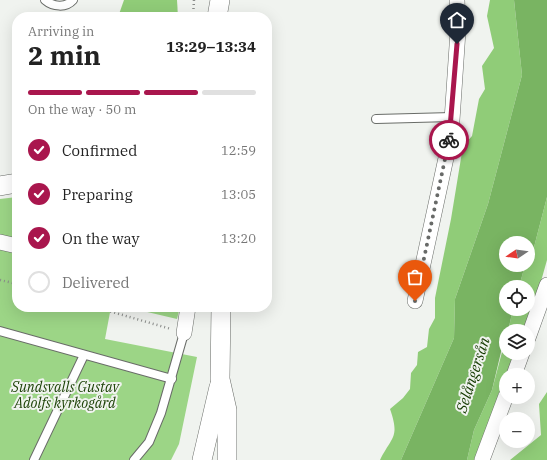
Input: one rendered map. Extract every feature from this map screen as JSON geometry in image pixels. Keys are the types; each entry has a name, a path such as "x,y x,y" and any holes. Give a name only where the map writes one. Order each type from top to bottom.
{"street":[{"path":"415,301 451,135 458,31 457,0"},
{"path":"0,186 12,184"},
{"path":"0,242 12,245"},
{"path":"533,324 547,285"},
{"path":"184,332 187,312"},
{"path":"202,460 220,380 221,312"},
{"path":"220,380 227,410 226,460"},
{"path":"482,460 503,404"}],"lane":[{"path":"45,0 50,4 60,6 73,0"},
{"path":"376,119 452,117"},
{"path":"0,331 172,378"},
{"path":"134,460 149,442 161,414 172,378 177,352 184,332"},
{"path":"34,460 84,355"}],"path":[{"path":"193,12 194,0"},
{"path":"0,280 12,283"},
{"path":"113,312 184,332"}],"green space":[{"name":"Sundsvalls Gustav Adolfs kyrkogård","path":"12,198 12,312 110,312 105,339 197,357 179,444 171,460 0,460 0,199"},
{"path":"147,312 179,312 177,319"}],"shaded area":[{"path":"124,0 177,0 178,12 120,12"},
{"path":"490,0 514,0 522,75 488,204 455,299 454,338 401,460 380,460 391,441 394,432 393,419 390,409 403,398 410,389 411,373 417,365 418,352 427,347 429,329 435,318 435,298 451,219 463,146 472,136 479,99 485,89 482,66 494,48 487,16"},
{"path":"547,197 547,260 535,303 535,280 521,280 523,272 535,272 535,243"},
{"path":"511,316 531,316 529,324 510,324"},
{"path":"500,360 516,360 514,368 499,368 499,404 478,460 467,460 474,430 492,390"},
{"path":"547,392 547,460 510,460 525,448 535,448 535,440 541,435 539,404"}],"water":[{"name":"Selångersån","path":"514,0 547,0 547,197 535,243 535,236 499,236 499,272 523,272 521,280 499,280 499,316 511,316 510,324 499,324 499,360 492,390 474,430 467,460 401,460 454,338 455,299 488,204 522,75"}],"way so far":[{"path":"415,301 428,249 449,140"}],"route":[{"path":"449,140 451,135 457,44"}]}
